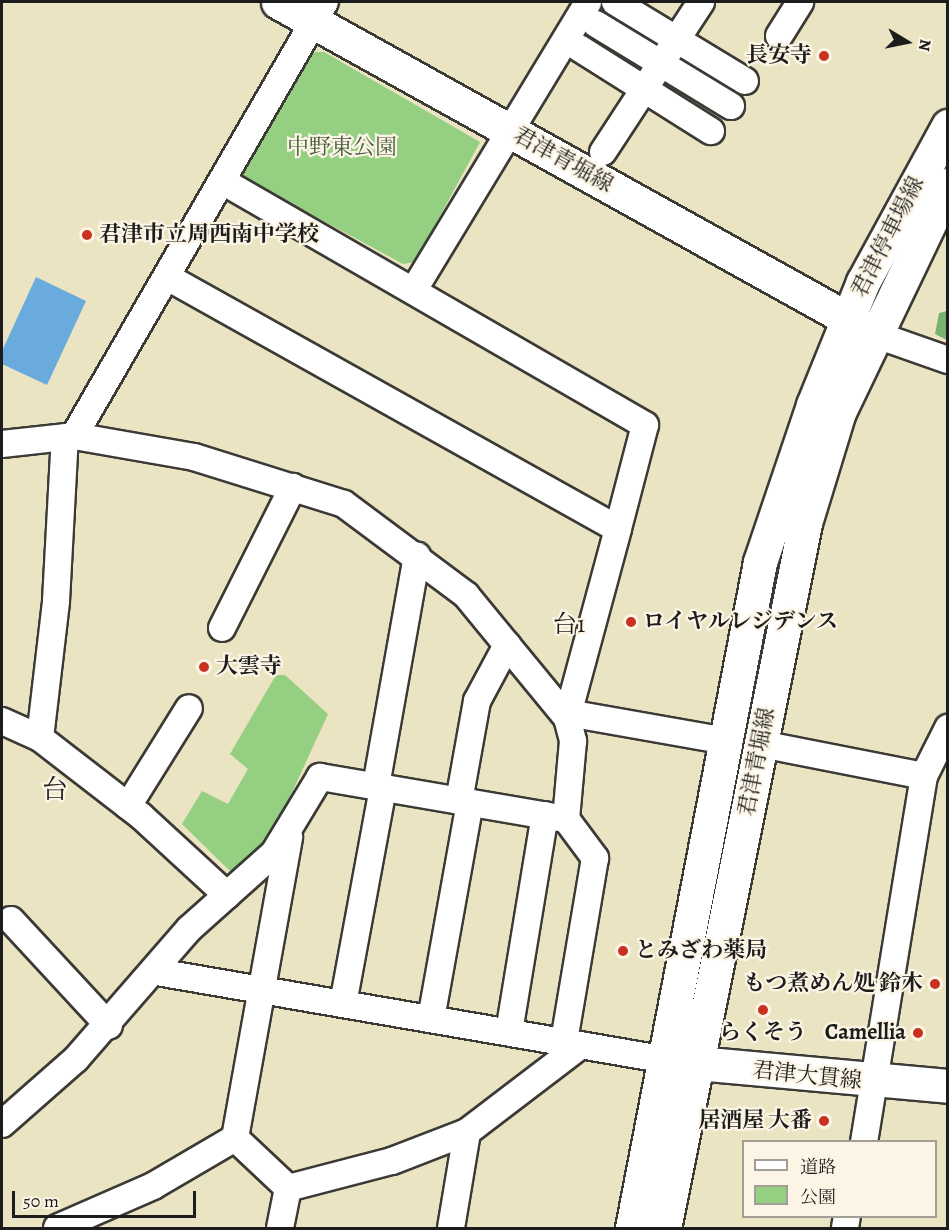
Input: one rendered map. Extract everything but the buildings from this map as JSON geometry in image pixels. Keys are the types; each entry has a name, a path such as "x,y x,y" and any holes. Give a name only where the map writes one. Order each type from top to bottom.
{"main road":[{"name":"君津青堀線","path":"278,2 319,11 506,129 861,326"},
{"name":"君津停車場線","path":"861,326 948,126"},
{"name":"君津停車場線","path":"861,326 948,185"},
{"name":"君津青堀線","path":"664,1228 682,1062 727,741 760,562 813,405 861,326"},
{"name":"君津青堀線","path":"632,1228 682,1062 761,744 806,523 839,412 861,326"},
{"name":"君津大貫線","path":"682,1062 876,1083 948,1086"}],"street":[{"path":"615,2 745,81"},
{"path":"603,152 701,2"},
{"path":"779,36 800,2"},
{"path":"40,738 56,601 69,436 169,278 319,11"},
{"path":"415,288 506,129 592,13 661,63 731,106"},
{"path":"579,48 711,131"},
{"path":"224,182 415,288 645,425 568,716 573,741 509,1032"},
{"path":"169,278 618,529"},
{"path":"861,326 948,360"},
{"path":"2,444 69,436 194,457 344,504 417,556 466,595 568,716 727,741"},
{"path":"222,628 293,487"},
{"path":"343,1004 417,556"},
{"path":"431,1019 477,701 507,645"},
{"path":"128,806 189,708"},
{"path":"2,721 40,738 128,806 227,895"},
{"path":"864,1140 876,1083 924,776 948,728"},
{"path":"761,744 924,776"},
{"path":"235,1138 289,836 320,777 555,817 595,858 572,1044 467,1132 392,1161 288,1188"},
{"path":"2,1124 109,1026 157,972 167,954 289,836"},
{"path":"11,920 109,1026"},
{"path":"157,972 682,1062"},
{"path":"451,1228 467,1132"},
{"path":"235,1138 288,1188"},
{"path":"57,1228 153,1186 235,1138"},
{"path":"280,1228 288,1188"}],"green space":[{"name":"中野東公園","path":"315,52 324,52 480,142 415,262 403,264 239,175 304,57"},
{"path":"948,311 947,340 935,334 939,313"},
{"path":"276,675 285,675 328,714 267,847 231,872 182,824 202,791 228,804 248,769 230,754"}],"water":[{"path":"36,277 86,301 47,385 2,364 2,351"}],"place":[{"name":"長安寺","path":"824,56"},
{"name":"君津市立周西南中学校","path":"87,235"},
{"name":"ロイヤルレジデンス","path":"631,622"},
{"name":"大雲寺","path":"204,667"},
{"name":"とみざわ薬局","path":"623,951"},
{"name":"もつ煮めん処 鈴木","path":"935,984"},
{"name":"らくそう","path":"763,1010"},
{"name":"Camellia","path":"918,1033"},
{"name":"居酒屋 大番","path":"824,1121"}],"district":[{"name":"台1","path":"569,625"},
{"name":"台","path":"55,790"}]}
